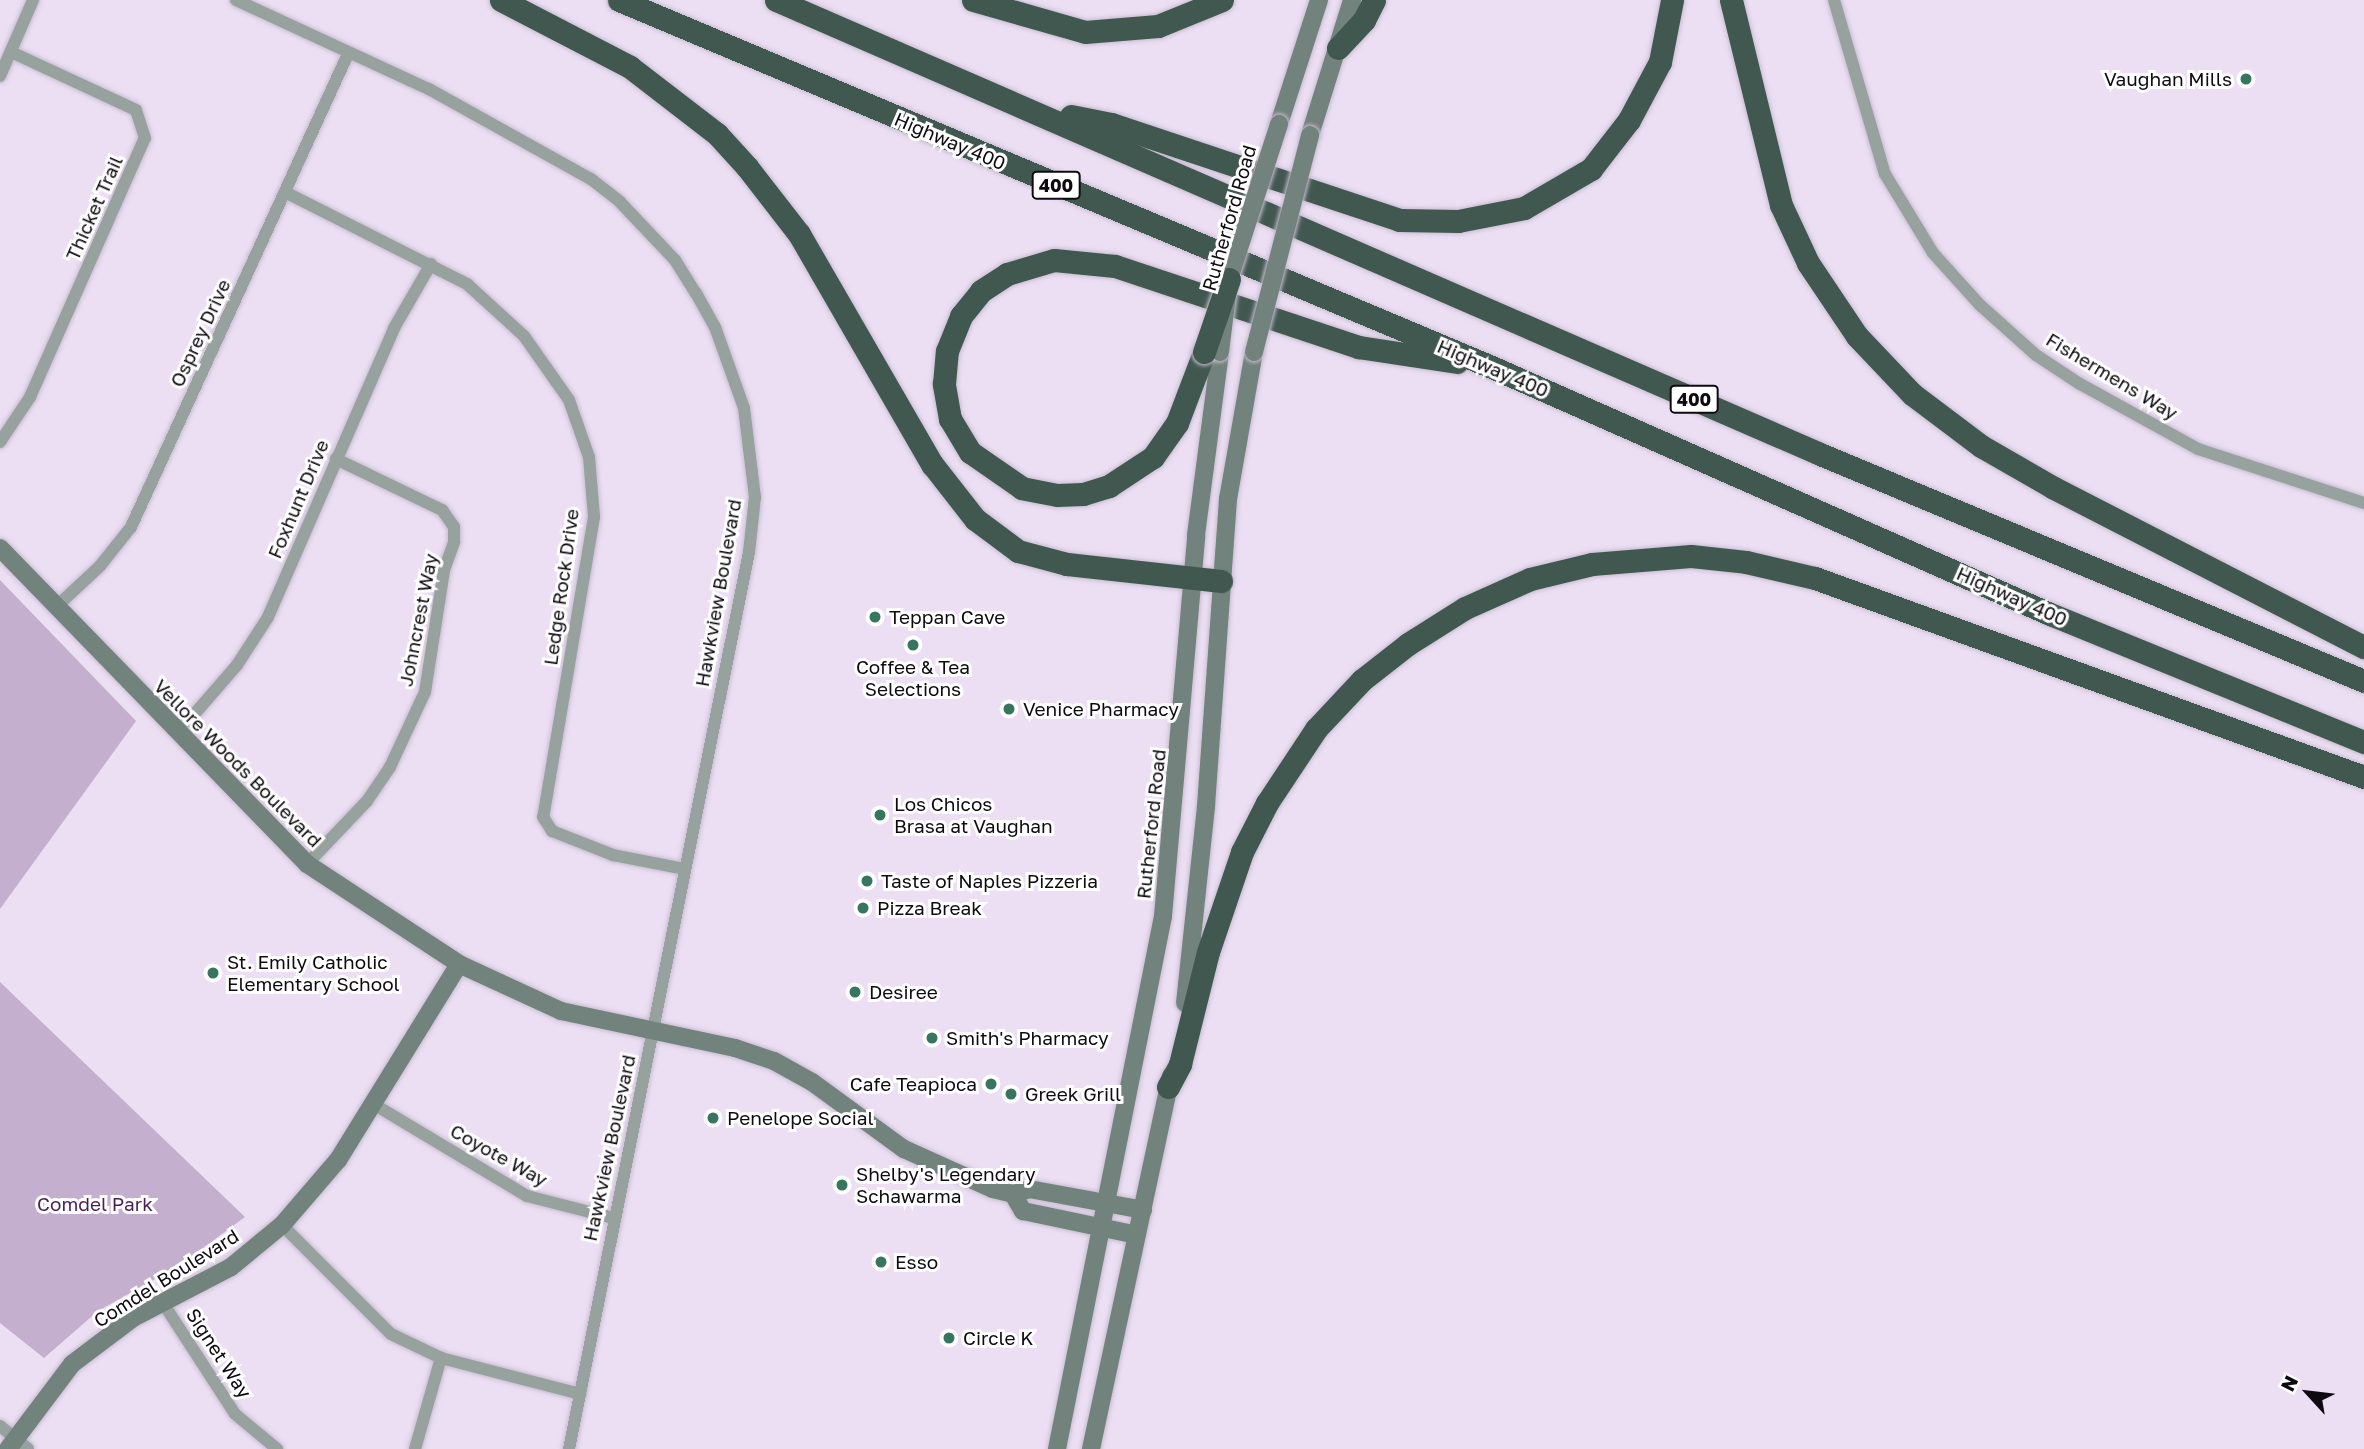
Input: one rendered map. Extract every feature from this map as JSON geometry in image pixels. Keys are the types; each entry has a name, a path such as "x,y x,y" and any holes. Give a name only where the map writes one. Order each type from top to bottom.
{"highway":[{"path":"501,0 630,67 717,134 747,167 799,234 932,464 975,519 1018,551 1067,564 1221,581"},
{"name":"Highway 400","path":"619,0 1494,368 2050,614 2364,742"},
{"name":"400","path":"776,0 1820,454 2364,681"},
{"path":"973,0 1085,32 1158,26 1222,0"},
{"path":"1338,48 1364,20 1374,0"},
{"path":"1028,108 1111,124 1399,220 1458,221 1524,208 1591,169 1629,120 1660,62 1672,0"},
{"path":"1731,0 1781,205 1808,263 1857,336 1912,394 1981,446 2054,488 2364,647"},
{"path":"1229,279 1212,352 1177,423 1153,457 1109,486 1083,494 1057,495 1022,488 971,452 950,419 944,384 947,351 961,316 981,291 1007,274 1054,260 1127,270 1359,347 1494,368"},
{"path":"1168,1087 1180,1064 1208,952 1242,852 1267,803 1317,729 1362,680 1408,643 1465,608 1531,579 1592,564 1691,556 1746,562 1815,578 2364,777"}],"main road":[{"name":"Rutherford Road","path":"1229,279 1319,0"},
{"path":"1091,1449 1189,984 1228,499 1254,352 1310,135 1352,0"},
{"name":"Rutherford Road","path":"1057,1449 1163,916 1212,352"},
{"name":"Vellore Woods Boulevard","path":"0,548 307,864 459,964 561,1011 735,1048 774,1061 812,1082 904,1149 1013,1194 1023,1211 1138,1235"},
{"name":"Comdel Boulevard","path":"17,1446 72,1364 133,1318 231,1267 282,1225 338,1160 459,964"},
{"name":"Vellore Woods Boulevard","path":"1013,1194 1029,1189 1143,1210"}],"street":[{"path":"0,76 33,0"},
{"name":"Hawkview Boulevard","path":"236,0 348,54 429,89 591,179 621,202 675,260 715,327 744,408 755,497 749,552 613,1218 569,1449"},
{"name":"Fishermens Way","path":"1834,0 1885,174 1933,253 1980,305 2036,355 2080,384 2198,449 2364,503"},
{"name":"Thicket Trail","path":"0,442 30,397 145,138 136,110 11,52"},
{"name":"Osprey Drive","path":"56,607 100,566 131,527 287,193 348,54"},
{"name":"Ledge Rock Drive","path":"287,193 467,284 524,336 569,400 589,457 594,517 543,817 552,831 604,851 685,869"},
{"name":"Foxhunt Drive","path":"174,729 191,718 255,641 394,328 431,264"},
{"name":"Johncrest Way","path":"307,864 367,801 390,767 425,692 444,570 454,542 454,527 442,510 336,459"},
{"name":"Coyote Way","path":"374,1105 527,1196 613,1218"},
{"path":"282,1225 377,1324 441,1358 580,1394"},
{"name":"Signet Way","path":"163,1303 235,1414 277,1449"},
{"path":"415,1449 441,1358"},
{"path":"0,1426 17,1446"}],"green space":[{"path":"0,580 136,721 0,909"},
{"name":"Comdel Park","path":"0,982 245,1217 180,1265 98,1311 44,1358 0,1323"}],"place":[{"name":"Vaughan Mills","path":"2246,79"},
{"name":"Teppan Cave","path":"875,617"},
{"name":"Coffee & Tea Selections","path":"913,645"},
{"name":"Venice Pharmacy","path":"1009,709"},
{"name":"Los Chicos Brasa at Vaughan","path":"880,815"},
{"name":"Taste of Naples Pizzeria","path":"867,881"},
{"name":"Pizza Break","path":"863,908"},
{"name":"St. Emily Catholic Elementary School","path":"213,973"},
{"name":"Desiree","path":"855,992"},
{"name":"Smith's Pharmacy","path":"932,1038"},
{"name":"Cafe Teapioca","path":"991,1084"},
{"name":"Greek Grill","path":"1011,1094"},
{"name":"Penelope Social","path":"713,1118"},
{"name":"Shelby's Legendary Schawarma","path":"842,1185"},
{"name":"Esso","path":"881,1262"},
{"name":"Circle K","path":"949,1338"}]}
